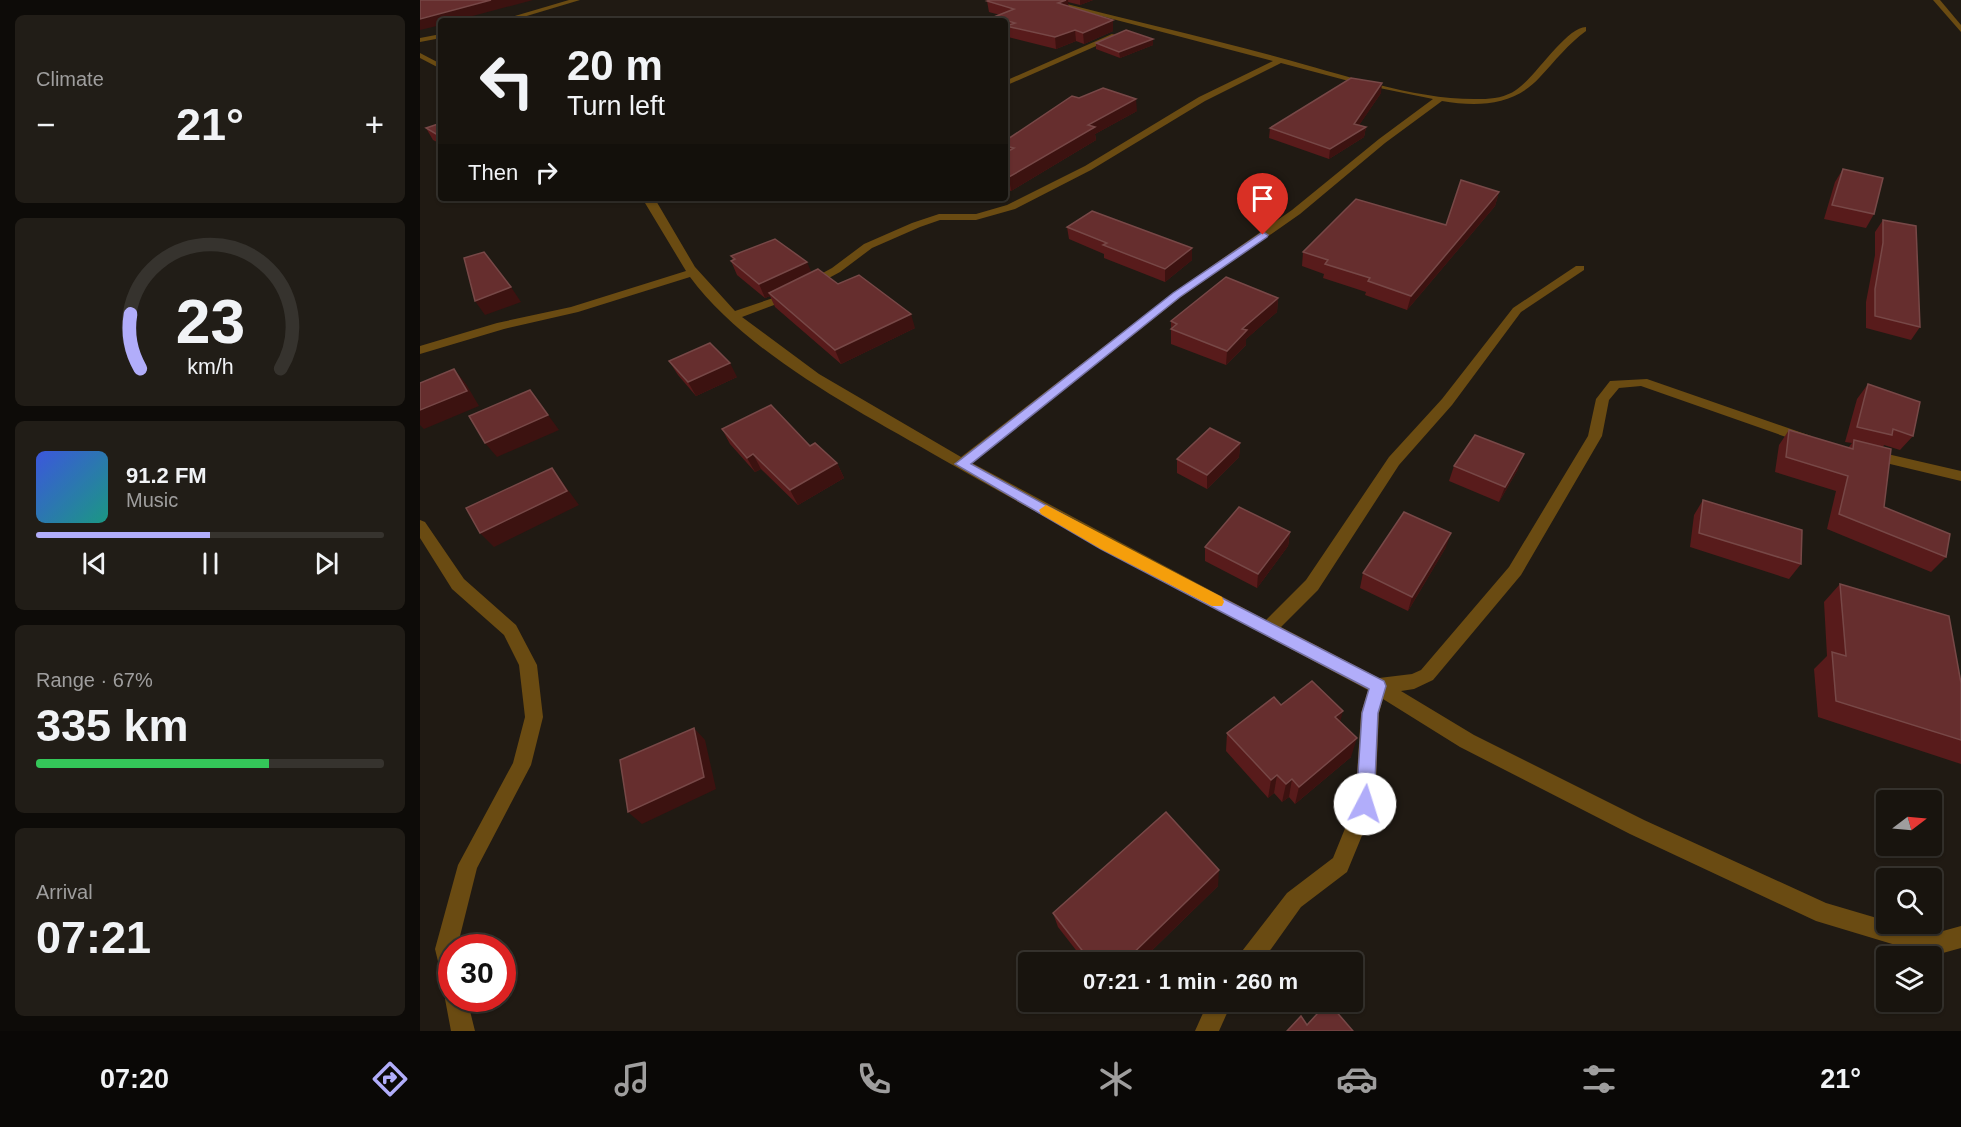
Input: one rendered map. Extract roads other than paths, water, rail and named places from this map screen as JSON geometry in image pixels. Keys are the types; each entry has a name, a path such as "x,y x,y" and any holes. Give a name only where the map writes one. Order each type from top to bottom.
{"street":[{"path":"513,18 577,0"},
{"path":"1043,0 1440,98 1474,102 1507,98 1533,82 1566,39 1583,29"},
{"path":"1936,0 1961,30"},
{"path":"1129,29 1139,25"},
{"path":"1008,82 1119,34"},
{"path":"420,40 438,37"},
{"path":"420,55 438,65"},
{"path":"735,315 786,297 836,270 868,246 916,225 939,217 976,217 1011,207 1088,168 1202,99 1281,60"},
{"path":"962,464 1177,295 1296,212 1382,141 1440,98"},
{"path":"649,201 706,289 790,361 874,414 1106,545 1378,686 1467,741 1637,827 1824,914 1932,945 1961,937"},
{"path":"1268,629 1312,585 1394,461 1447,402 1517,310 1580,268"},
{"path":"420,350 501,326 573,310 693,272"},
{"path":"1378,686 1414,681 1427,675 1515,571 1595,436 1603,399 1615,384 1642,382 1817,442"},
{"path":"1859,452 1961,476"},
{"path":"420,526 458,584 510,630 528,665 534,717 522,765 468,865 450,934"},
{"path":"1255,952 1294,900 1340,865 1365,804 1370,713 1378,686"},
{"path":"459,1012 463,1031"},
{"path":"1207,1031 1215,1012"}]}
